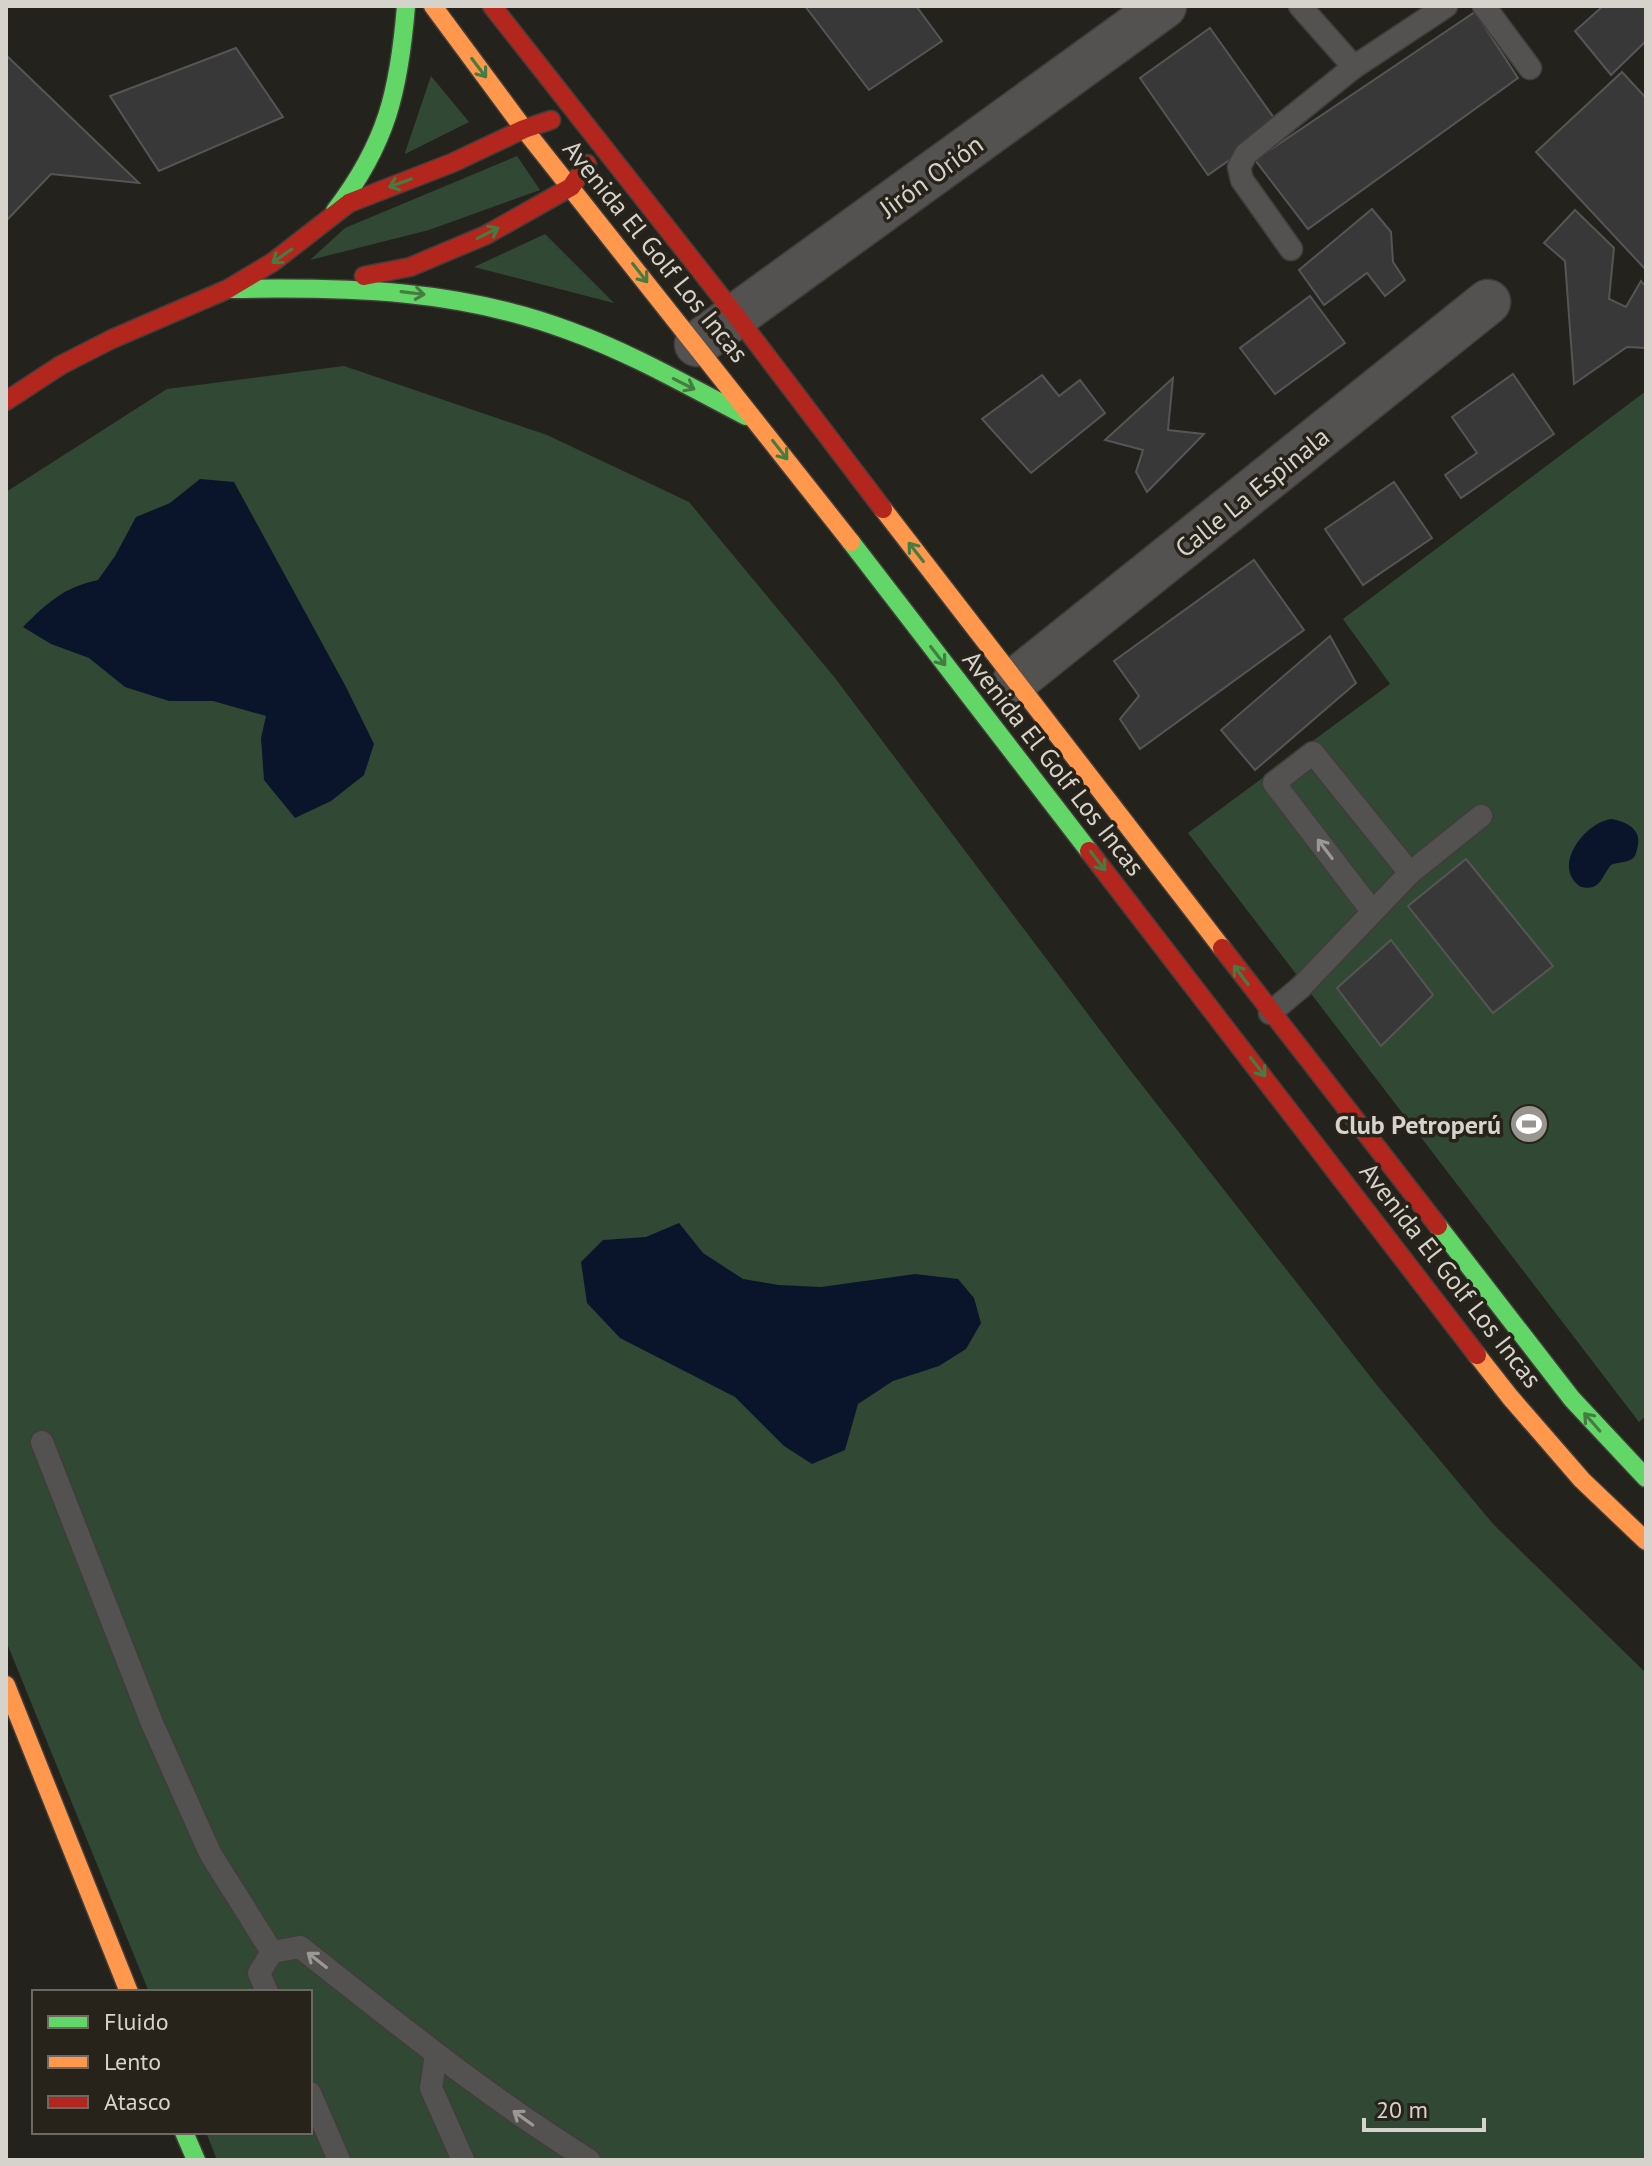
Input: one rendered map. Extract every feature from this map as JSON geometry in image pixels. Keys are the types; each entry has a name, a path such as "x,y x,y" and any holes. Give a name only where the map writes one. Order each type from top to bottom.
{"street":[{"path":"331,216 359,181 383,129 403,58 406,6"},
{"name":"Avenida El Golf Los Incas","path":"433,6 571,187 684,352 759,423 1510,1397 1582,1480 1646,1541"},
{"name":"Avenida El Golf Los Incas","path":"492,6 596,142 737,317 1450,1245 1552,1375 1617,1450 1646,1478"},
{"name":"Jirón Orión","path":"684,352 737,317 1164,6"},
{"path":"6,401 86,352 228,289 273,262 360,197 452,163 524,129 551,120 577,117"},
{"path":"307,288 410,267 445,254 534,210 571,187 589,161 596,142"},
{"path":"228,289 396,291 469,303 542,321 630,357 759,423"},
{"name":"Calle La Espinala","path":"1015,681 1488,302"},
{"path":"630,357 684,352"},
{"path":"6,1685 128,1990"},
{"path":"185,2134 196,2160"}],"lane":[{"path":"1300,6 1354,67"},
{"path":"1291,249 1242,180 1239,167 1246,154 1354,67 1446,6"},
{"path":"1484,6 1530,68"},
{"path":"1372,911 1274,783 1313,753 1410,873"},
{"path":"1270,1013 1301,987 1410,873 1481,816"},
{"path":"42,1442 152,1723 210,1853 272,1952"},
{"path":"266,1990 259,1973 272,1952 300,1947 563,2151 589,2160"},
{"path":"436,2054 431,2088 463,2160"},
{"path":"312,2098 339,2160"}],"green space":[{"path":"431,76 469,122 405,154 405,153"},
{"path":"517,156 540,190 429,230 310,260 345,228"},
{"path":"545,234 614,303 474,267"},
{"path":"344,366 547,435 689,502 835,678 1127,1066 1376,1384 1494,1525 1646,1673 1646,2160 217,2160 207,2134 312,2134 312,1990 148,1990 6,1641 6,492 167,389"},
{"name":"Club Petroperú","path":"1646,391 1646,1416 1639,1422 1188,833 1390,684 1343,619"}],"water":[{"path":"200,479 234,482 374,744 364,775 331,801 295,818 264,780 261,738 266,716 213,701 169,701 125,687 89,658 51,644 23,627 57,597 98,580 136,517 170,503"},
{"path":"1611,819 1623,822 1636,832 1636,854 1630,860 1611,865 1597,885 1581,887 1569,868 1570,858 1591,828"},
{"path":"679,1223 703,1253 743,1279 821,1287 915,1274 958,1279 974,1298 981,1323 966,1349 939,1366 893,1381 858,1404 845,1450 812,1464 784,1446 735,1397 620,1338 587,1303 581,1262 603,1240 646,1237"}],"building":[{"path":"805,6 916,6 942,41 869,90"},
{"path":"1603,6 1646,6 1646,41 1611,75 1575,31"},
{"path":"1475,12 1518,78 1308,229 1255,160"},
{"path":"1210,28 1279,125 1208,175 1140,78"},
{"path":"236,48 283,117 159,171 110,96"},
{"path":"6,55 139,183 51,174 6,221"},
{"path":"1622,72 1646,98 1646,270 1536,152"},
{"path":"1372,209 1391,232 1393,262 1405,280 1385,296 1367,273 1324,305 1299,270"},
{"path":"1575,210 1614,248 1609,299 1626,307 1641,281 1646,287 1646,348 1627,347 1574,384 1565,261 1544,243"},
{"path":"1310,296 1345,343 1275,394 1240,348"},
{"path":"1513,374 1554,434 1461,498 1445,475 1477,453 1452,417"},
{"path":"1042,375 1059,396 1080,380 1105,413 1031,473 982,419"},
{"path":"1173,378 1168,430 1204,434 1147,492 1136,472 1143,450 1105,440"},
{"path":"1394,482 1432,538 1363,585 1325,529"},
{"path":"1254,560 1304,630 1140,749 1120,719 1139,696 1114,661"},
{"path":"1330,636 1356,683 1255,770 1221,730"},
{"path":"1466,859 1553,966 1493,1013 1408,906"},
{"path":"1391,940 1433,995 1381,1046 1337,988"}],"traffic: fast":[{"path":"335,211 367,162 387,115 399,64 406,6"},
{"path":"232,289 361,290 487,306 570,331 615,349 746,416"},
{"path":"851,542 1089,851"},
{"path":"1438,1226 1572,1399 1646,1478"},
{"path":"185,2134 196,2160"}],"traffic: slow":[{"path":"433,6 524,129 851,542"},
{"path":"883,509 1222,948"},
{"path":"1477,1355 1582,1480 1646,1541"},
{"path":"6,1685 128,1990"}],"traffic: jam":[{"path":"492,6 737,317 883,509"},
{"path":"6,401 61,365 112,339 228,289 273,262 349,203 551,120"},
{"path":"364,276 410,267 486,235 571,187 587,164"},
{"path":"1089,851 1477,1355"},
{"path":"1222,948 1438,1226"}],"place":[{"name":"Club Petroperú","path":"1529,1124"}]}
